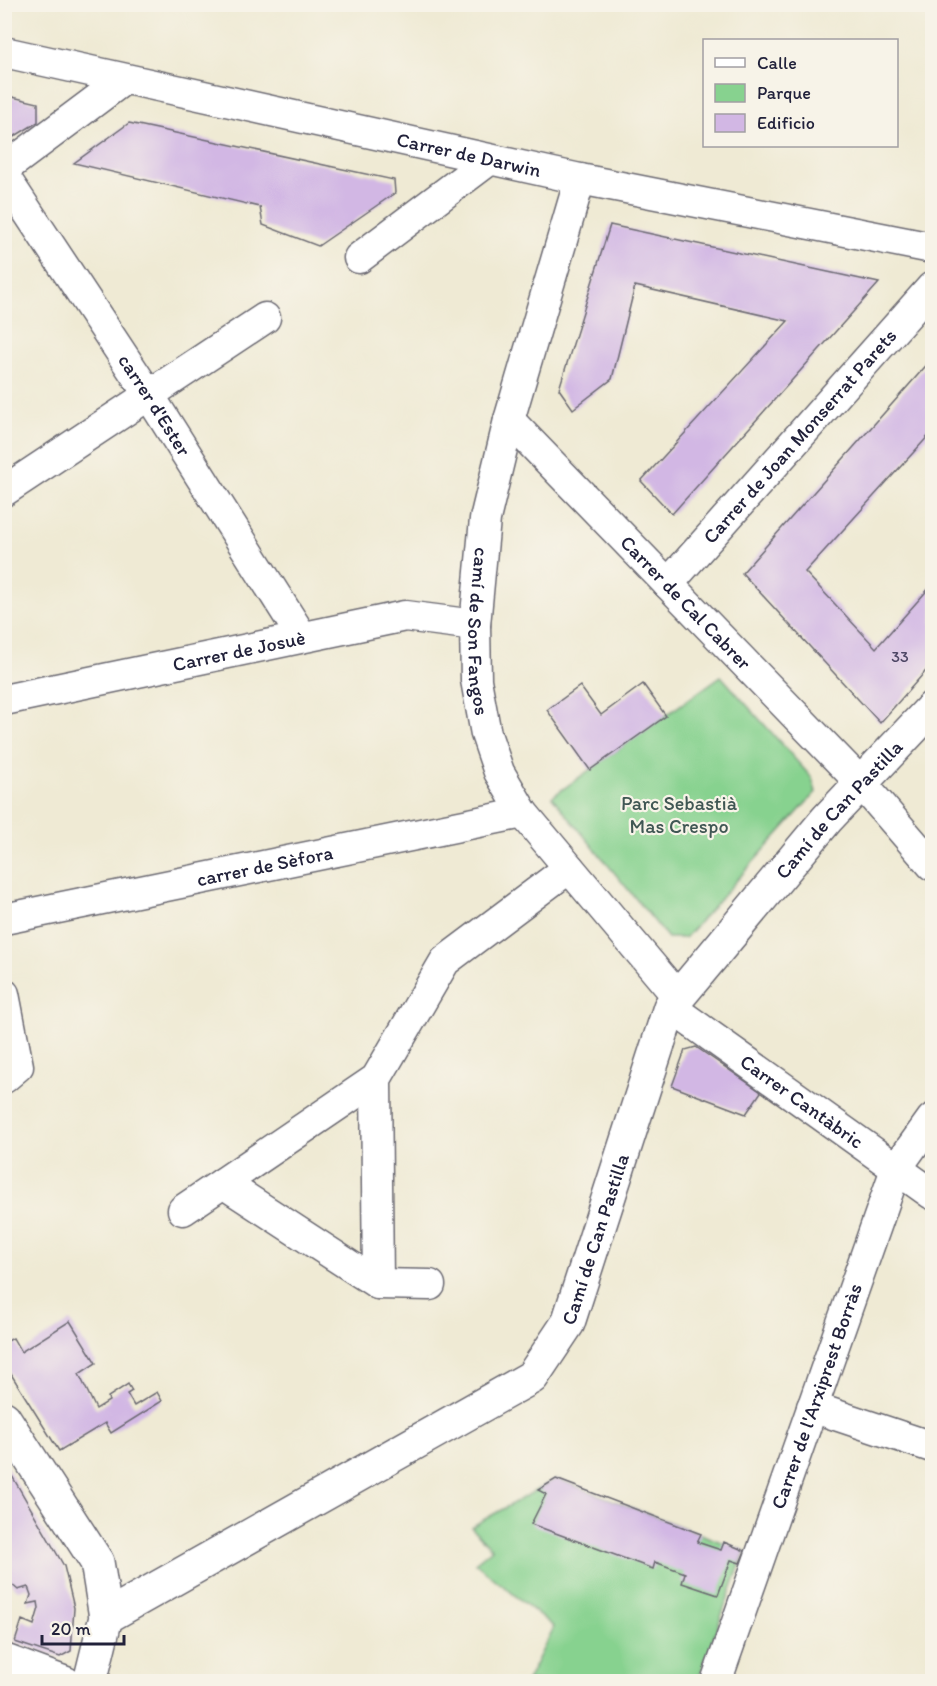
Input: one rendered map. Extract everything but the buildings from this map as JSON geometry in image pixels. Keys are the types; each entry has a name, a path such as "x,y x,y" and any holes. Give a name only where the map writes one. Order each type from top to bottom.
{"street":[{"name":"Carrer de Darwin","path":"4,52 489,160 933,248"},
{"path":"4,170 123,80"},
{"path":"359,258 489,160"},
{"name":"carrer d'Ester","path":"4,176 149,395 302,637"},
{"name":"camí de Son Fangos","path":"580,179 509,420 485,519 475,625 476,680 486,734 499,772 523,813 674,1002"},
{"name":"Carrer de Joan Monserrat Parets","path":"668,584 933,287"},
{"path":"4,491 265,318"},
{"name":"Carrer de Cal Cabrer","path":"509,420 862,784 933,865"},
{"name":"Carrer de Josuè","path":"4,700 405,616 475,625"},
{"name":"Camí de Can Pastilla","path":"106,1617 532,1377 568,1323 674,1002 827,819 933,708"},
{"name":"carrer de Sèfora","path":"4,919 523,813"},
{"path":"183,1210 376,1079 445,961 569,868"},
{"path":"4,994 18,1066 4,1078"},
{"name":"Carrer Cantàbric","path":"674,1002 896,1169 933,1194"},
{"path":"376,1079 378,1284"},
{"name":"Carrer de l'Arxiprest Borràs","path":"716,1682 896,1169 933,1119"},
{"path":"223,1183 378,1284 430,1285"},
{"path":"812,1407 933,1447"},
{"path":"4,1418 97,1562 106,1617 90,1682"},
{"path":"4,1659 66,1682"}],"green space":[{"name":"Parc Sebastià Mas Crespo","path":"721,676 812,778 816,792 685,938 668,938 552,797"},
{"path":"556,1479 745,1551 698,1681 527,1681 554,1627 475,1563 492,1549 471,1527"}]}
